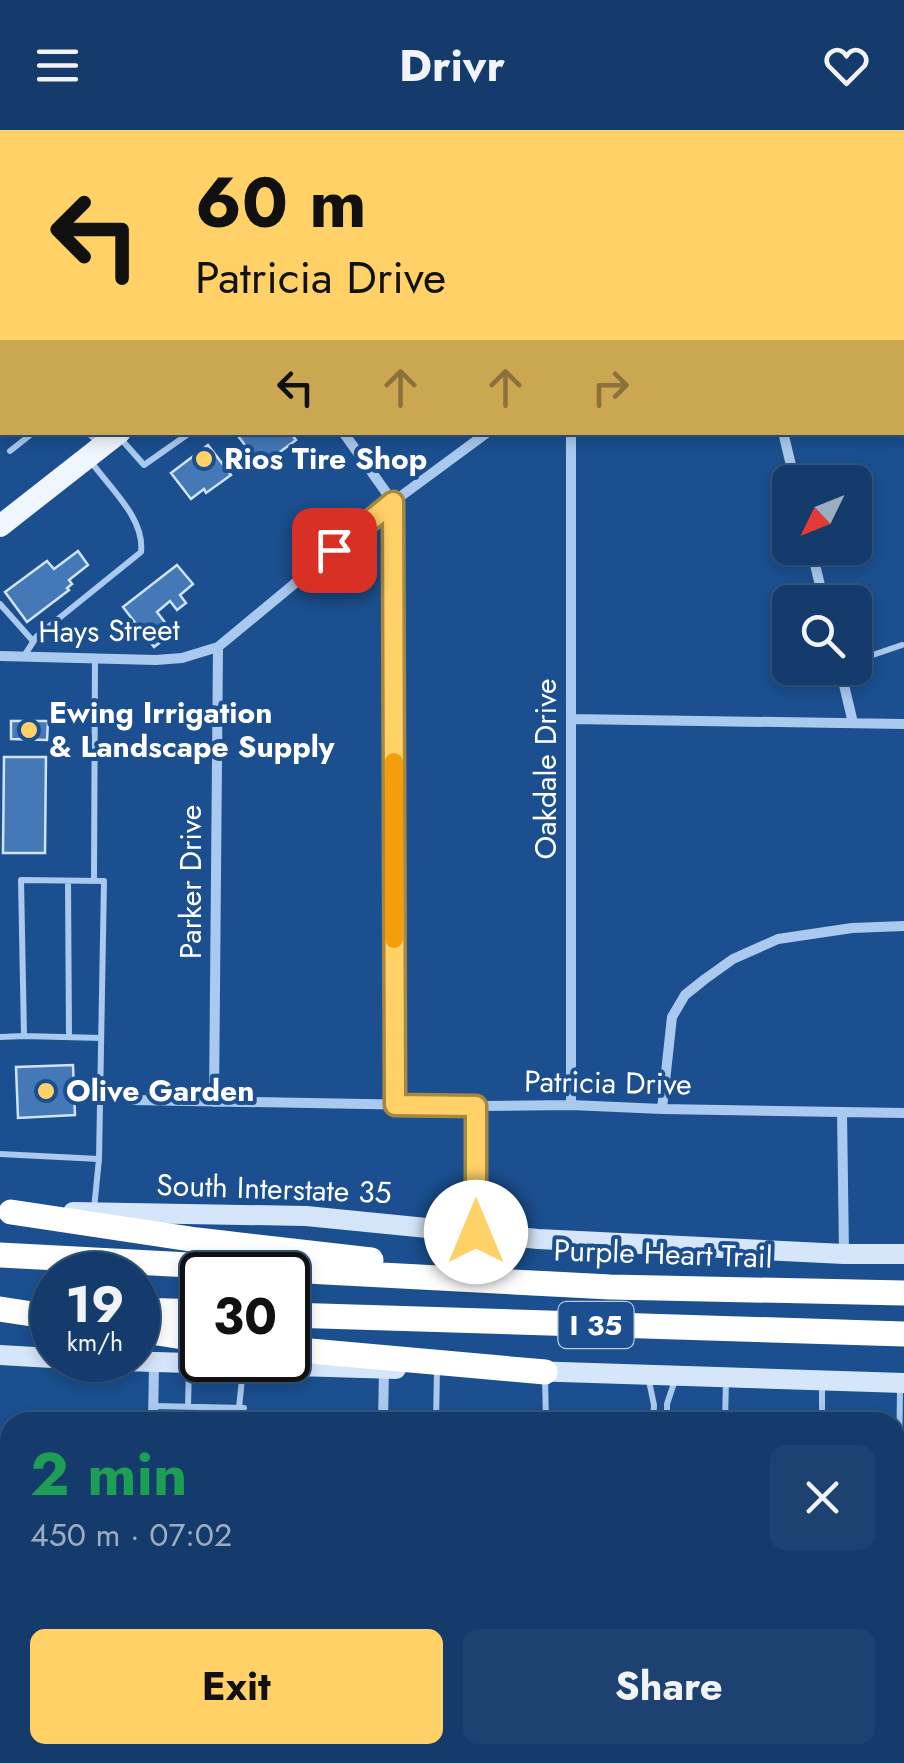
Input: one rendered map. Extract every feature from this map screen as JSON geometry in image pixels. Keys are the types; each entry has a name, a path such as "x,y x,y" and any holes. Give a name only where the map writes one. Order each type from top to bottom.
{"highway":[{"path":"6,1211 197,1240 610,1287"},
{"name":"Purple Heart Trail","path":"0,1255 610,1287 904,1293"},
{"path":"0,1307 30,1307"},
{"path":"0,1307 30,1313"},
{"name":"I 35","path":"310,1316 904,1334"},
{"path":"310,1351 544,1372"}],"main road":[{"path":"0,526 103,441"},
{"name":"South Interstate 35","path":"6,1211 306,1216 538,1239 904,1254"},
{"path":"0,1355 30,1357"},
{"path":"310,1367 902,1383"}],"street":[{"path":"345,435 393,502 395,1105"},
{"path":"218,648 393,502 484,435"},
{"name":"Oakdale Drive","path":"571,435 572,1105"},
{"path":"783,435 791,465"},
{"name":"Hays Street","path":"0,656 182,658 218,648"},
{"name":"Parker Drive","path":"214,1102 218,648"},
{"path":"844,685 854,723"},
{"path":"571,719 904,724"},
{"path":"662,1109 672,1017 685,995 706,979 733,959 778,939 852,928 904,926"},
{"name":"Patricia Drive","path":"132,1100 904,1113"},
{"path":"476,1106 476,1232"},
{"path":"842,1112 844,1254"},
{"path":"382,1412 384,1369"},
{"path":"153,1412 154,1382"}],"lane":[{"path":"10,451 30,435"},
{"path":"103,441 144,465 187,435"},
{"path":"23,658 37,636 141,552 137,523 103,441"},
{"path":"0,604 34,641"},
{"path":"872,655 902,645"},
{"path":"94,881 95,660"},
{"path":"24,1036 21,880 104,882 94,1213"},
{"path":"68,881 69,1037"},
{"path":"0,1037 101,1038"},
{"path":"0,1154 98,1159"},
{"path":"436,1412 437,1370"},
{"path":"544,1372 546,1412"},
{"path":"648,1375 654,1412"},
{"path":"667,1412 676,1376"},
{"path":"725,1412 726,1377"},
{"path":"822,1380 822,1412"},
{"path":"188,1406 189,1382"},
{"path":"153,1406 242,1408 243,1382"},
{"path":"899,1412 902,1383"}],"building":[{"path":"237,435 292,435 296,440 261,466"},
{"name":"Rios Tire Shop","path":"208,445 231,475 191,499 171,473"},
{"path":"78,551 88,565 69,580 69,590 27,622 5,592 47,561 54,569"},
{"path":"177,565 193,584 180,595 186,603 177,610 170,601 157,612 173,633 154,647 123,607"},
{"name":"Ewing Irrigation & Landscape Supply","path":"11,721 48,721 47,740 11,739"},
{"path":"4,757 46,757 45,853 3,853"},
{"name":"Olive Garden","path":"73,1065 75,1115 18,1118 16,1067"}],"slow traffic":[{"path":"394,762 394,939"}],"place":[{"name":"Rios Tire Shop","path":"204,459"},
{"name":"Ewing Irrigation & Landscape Supply","path":"29,730"},
{"name":"Olive Garden","path":"46,1091"}],"route":[{"path":"334,550 393,502 395,1105 476,1106 476,1232"}]}
